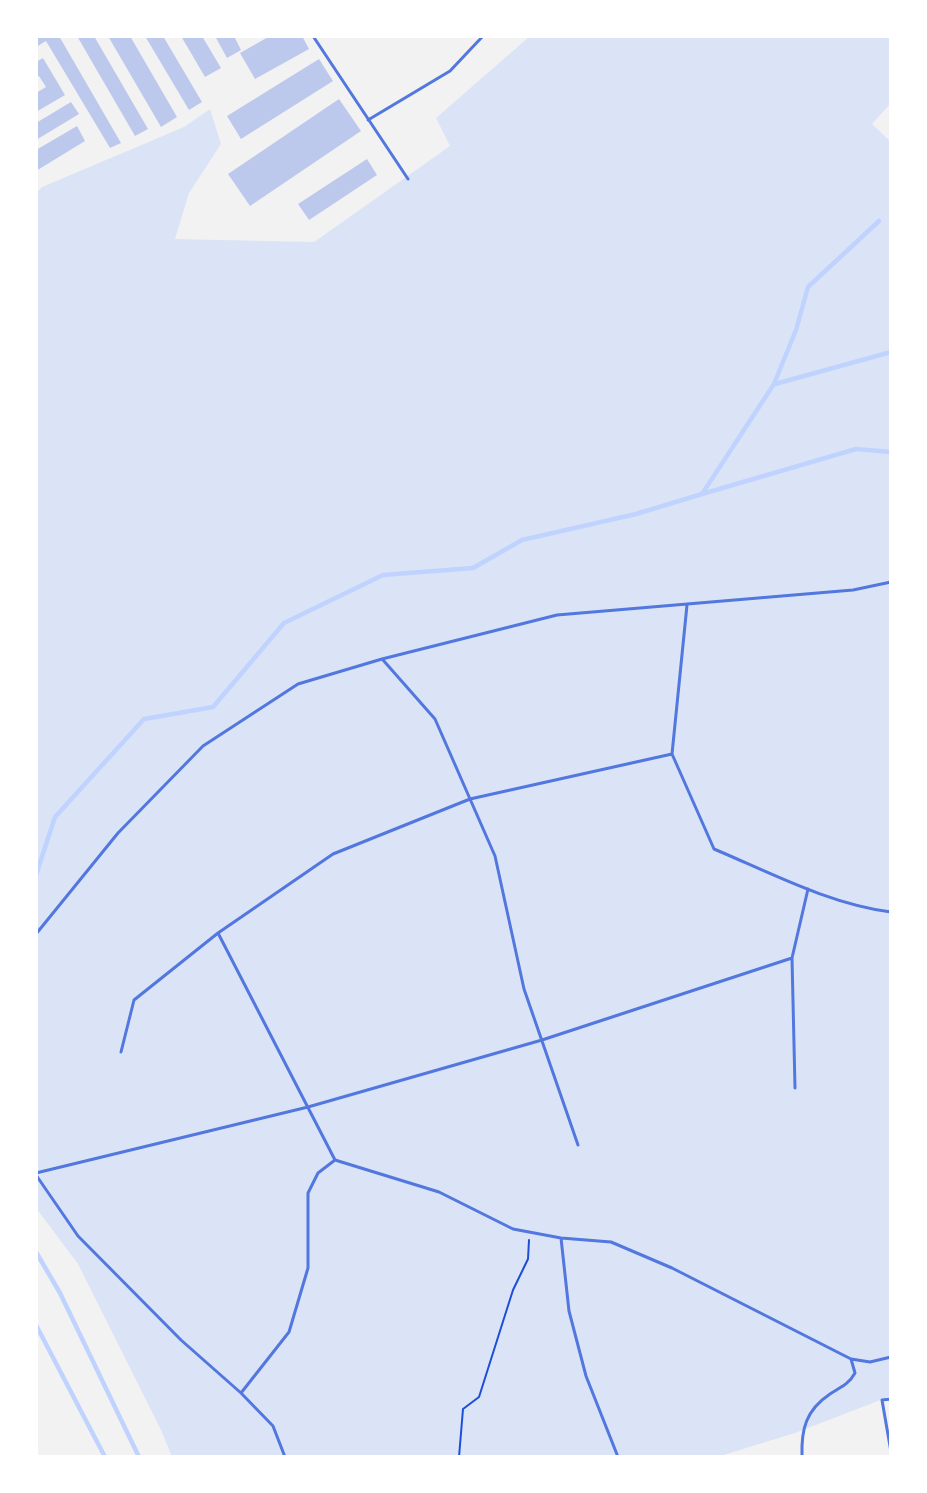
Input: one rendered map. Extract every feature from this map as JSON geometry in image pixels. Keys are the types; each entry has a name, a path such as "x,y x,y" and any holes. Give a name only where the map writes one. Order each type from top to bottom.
{"lane":[{"path":"313,36 408,179"},
{"path":"368,120 450,71 483,36"},
{"path":"36,934 118,832 203,746 298,684 382,659 557,615 853,590 891,582"},
{"path":"687,605 672,753 714,849 862,909 891,912"},
{"path":"382,659 435,719 495,856 524,989 578,1144"},
{"path":"121,1052 134,1000 218,933 333,854 470,799 672,753"},
{"path":"795,1088 792,958 808,889"},
{"path":"218,933 335,1160 438,1192 513,1229 561,1238 611,1242 672,1268 851,1359 870,1362 891,1357"},
{"path":"285,1457 273,1426 241,1393 181,1341 78,1236 36,1174 308,1107 542,1040 792,958"},
{"path":"241,1393 289,1332 308,1268 308,1193 318,1173 335,1160"},
{"path":"561,1238 569,1311 586,1376 618,1457"},
{"path":"802,1457 802,1443 808,1414 828,1395 850,1383 855,1373 851,1359"},
{"path":"891,1399 882,1400 891,1452"}],"path":[{"path":"459,1457 463,1409 479,1397 513,1290 528,1259 529,1232"}],"shaded area":[{"path":"530,36 891,36 891,103 872,124 891,142 891,1396 795,1433 717,1457 172,1457 162,1432 78,1264 36,1208 36,193 42,187 184,127 210,109 221,144 189,193 175,239 314,242 450,146 436,118"}],"building":[{"path":"36,36 59,36 121,143 110,148 46,41 36,47"},
{"path":"77,36 94,36 148,129 135,136"},
{"path":"108,36 130,36 177,117 161,127"},
{"path":"145,36 163,36 202,102 189,110"},
{"path":"181,36 202,36 221,68 205,77"},
{"path":"215,36 234,36 241,50 227,58"},
{"path":"270,36 302,36 309,49 255,79 240,53"},
{"path":"43,58 65,95 36,112 36,93 46,87 39,76 36,78 36,62"},
{"path":"319,59 333,81 241,139 227,116"},
{"path":"339,99 361,131 250,206 228,174"},
{"path":"71,102 79,114 36,140 36,123"},
{"path":"77,126 85,141 36,171 36,150"},
{"path":"367,159 377,175 309,220 298,204"}],"waterway":[{"path":"36,875 55,817 144,719 213,707 284,623 383,575 473,568 522,540 636,514 702,494 774,384 796,330 808,287 879,221"},
{"path":"775,384 891,352"},
{"path":"702,494 856,449 891,452"},
{"path":"36,1252 60,1293 139,1457"},
{"path":"36,1325 105,1457"}]}
